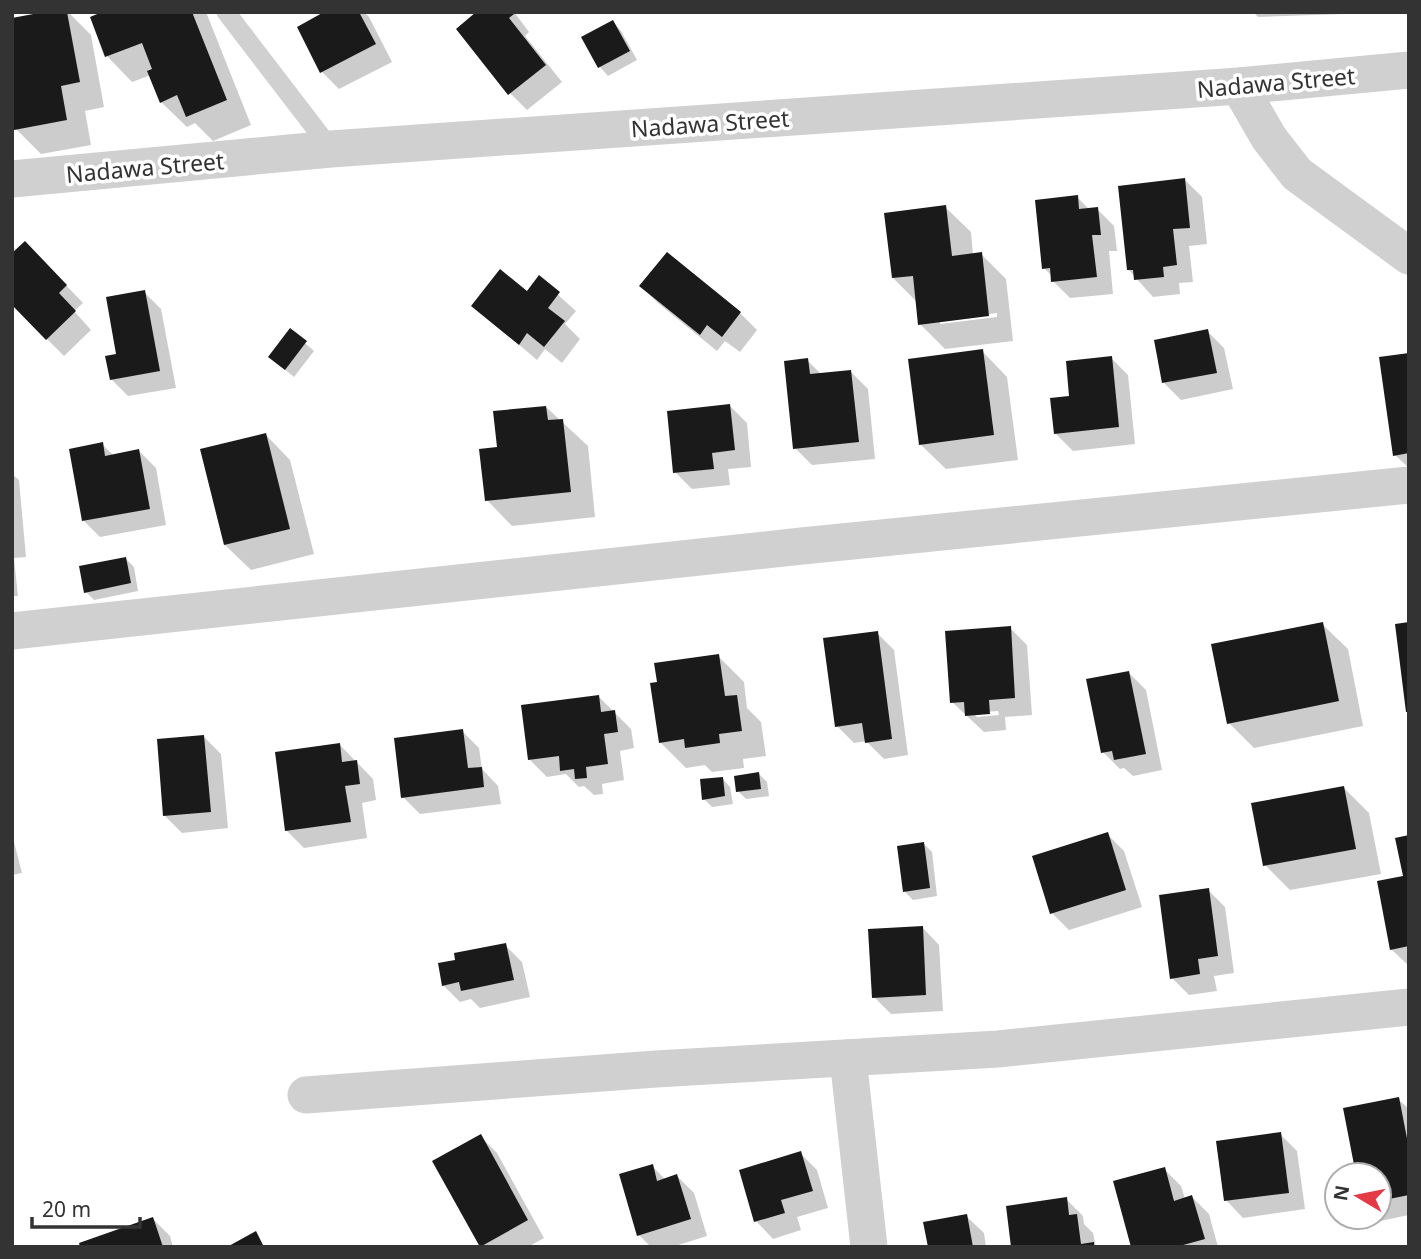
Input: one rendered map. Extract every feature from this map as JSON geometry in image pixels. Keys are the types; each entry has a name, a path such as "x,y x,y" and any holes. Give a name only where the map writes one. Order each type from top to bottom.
{"street":[{"name":"Nadawa Street","path":"12,179 331,149 1239,86 1409,70"},
{"path":"1239,86 1269,138 1297,174 1409,256"},
{"path":"12,631 1409,485"},
{"path":"306,1096 643,1070 998,1049 1409,1007"},
{"path":"848,1058 869,1247"}],"lane":[{"path":"226,12 331,149"}],"building":[{"path":"44,12 67,12 80,82 61,86 67,120 14,130 12,18"},
{"path":"102,12 192,12 227,100 186,117 177,95 160,103 147,71 152,69 142,43 105,57 90,17"},
{"path":"324,12 359,12 376,44 320,73 297,27"},
{"path":"476,12 512,12 514,14 509,18 546,65 508,95 456,29"},
{"path":"613,20 630,51 598,68 581,37"},
{"path":"1185,178 1190,228 1173,229 1177,265 1163,267 1164,277 1134,280 1133,270 1127,270 1118,186"},
{"path":"1078,195 1079,209 1098,207 1101,235 1092,235 1097,277 1051,282 1050,268 1042,269 1035,200"},
{"path":"946,205 952,256 982,252 989,316 918,325 913,276 892,278 884,213"},
{"path":"25,241 67,285 59,293 76,311 46,340 12,305 12,253"},
{"path":"667,252 741,312 722,337 707,325 700,335 639,286"},
{"path":"500,269 527,291 539,275 560,292 548,308 565,321 544,347 527,333 519,345 471,306"},
{"path":"145,290 160,371 110,380 105,356 116,354 106,297"},
{"path":"290,328 307,341 285,370 268,357"},
{"path":"1208,329 1217,373 1162,383 1154,340"},
{"path":"983,349 994,435 919,445 908,359"},
{"path":"1409,353 1409,453 1393,456 1379,357"},
{"path":"1112,356 1119,427 1054,434 1050,398 1069,396 1066,361"},
{"path":"808,358 810,374 851,370 859,442 793,449 784,361"},
{"path":"730,404 735,450 712,453 714,469 673,473 667,411"},
{"path":"546,406 548,420 563,419 571,492 485,501 479,449 497,447 493,411"},
{"path":"266,433 290,529 224,545 200,449"},
{"path":"103,442 105,456 139,449 150,509 82,521 69,449"},
{"path":"126,557 131,583 84,593 79,566"},
{"path":"1323,622 1339,701 1227,724 1211,644"},
{"path":"1409,622 1409,712 1406,712 1395,624"},
{"path":"1011,626 1015,698 989,700 990,714 965,716 964,702 950,703 945,631"},
{"path":"878,631 892,739 865,743 862,723 835,727 823,638"},
{"path":"719,654 725,696 737,695 742,731 719,734 720,743 685,748 684,739 659,743 650,683 657,682 654,663"},
{"path":"1129,671 1146,754 1114,760 1112,751 1101,753 1086,679"},
{"path":"599,695 601,712 615,710 618,732 604,734 608,764 586,767 587,778 575,779 574,769 560,771 559,756 528,760 521,705"},
{"path":"463,729 468,768 482,767 484,787 401,798 394,738"},
{"path":"204,735 211,812 163,816 157,739"},
{"path":"340,743 342,762 357,760 360,784 345,786 351,822 285,831 275,752"},
{"path":"759,772 761,789 736,792 734,776"},
{"path":"723,777 725,796 702,800 700,779"},
{"path":"1344,786 1356,849 1263,866 1251,803"},
{"path":"1108,832 1126,890 1050,914 1032,856"},
{"path":"1409,835 1409,946 1390,950 1377,881 1403,876 1395,838"},
{"path":"924,842 930,888 903,892 897,846"},
{"path":"1209,888 1218,956 1198,959 1200,974 1170,979 1159,895"},
{"path":"923,926 926,995 872,998 868,929"},
{"path":"506,943 514,980 461,991 459,982 442,986 438,963 455,960 454,953"},
{"path":"1399,1097 1409,1149 1409,1195 1393,1198 1393,1161 1353,1161 1343,1108"},
{"path":"1281,1132 1289,1193 1224,1201 1216,1141"},
{"path":"481,1134 528,1220 480,1247 432,1161"},
{"path":"801,1151 813,1191 781,1200 785,1213 754,1222 739,1170"},
{"path":"653,1164 657,1181 677,1174 691,1219 637,1236 619,1174"},
{"path":"1165,1167 1174,1201 1192,1195 1205,1239 1176,1247 1131,1247 1113,1181"},
{"path":"1067,1197 1069,1215 1077,1214 1081,1244 1094,1242 1094,1247 1011,1247 1006,1206"},
{"path":"967,1214 973,1247 928,1247 923,1222"},
{"path":"153,1217 163,1247 80,1247 79,1243"},
{"path":"256,1231 264,1247 227,1247"}]}
